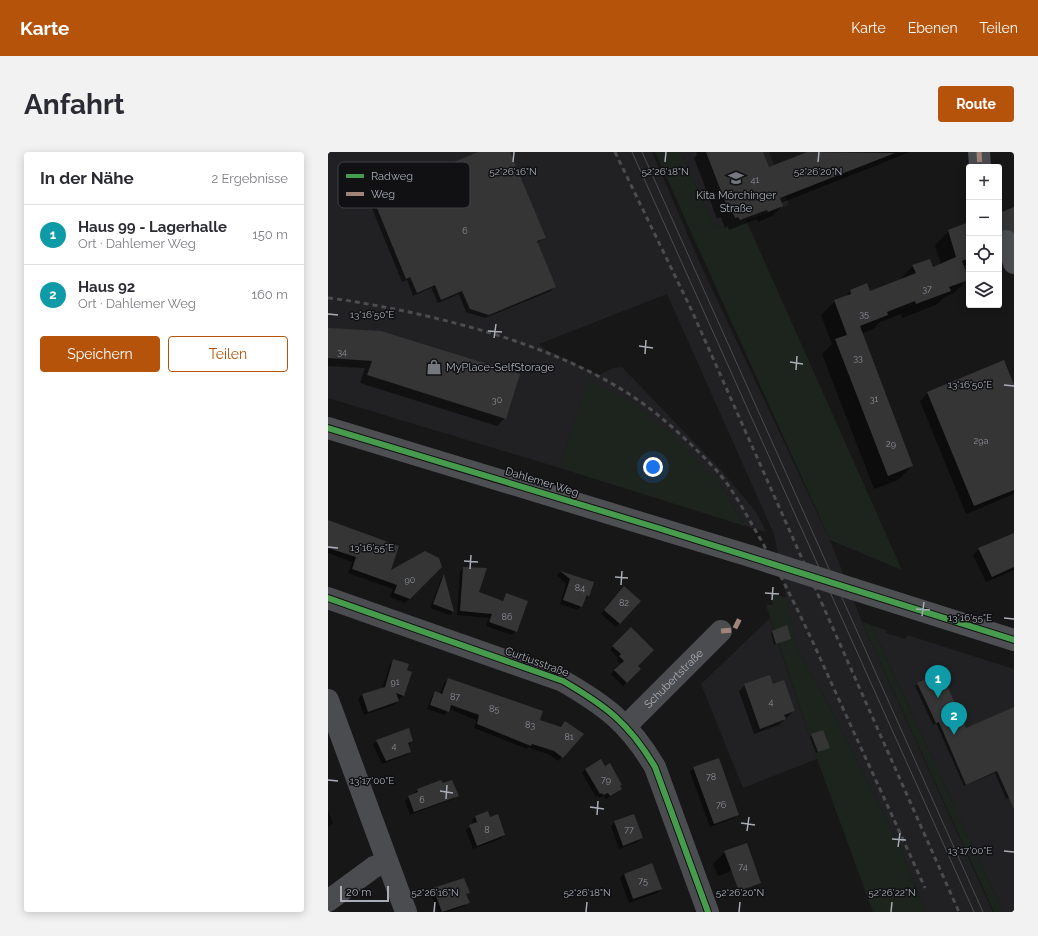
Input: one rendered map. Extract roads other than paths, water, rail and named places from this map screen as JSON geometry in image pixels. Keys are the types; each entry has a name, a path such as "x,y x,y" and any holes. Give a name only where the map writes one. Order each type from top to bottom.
{"main road":[{"name":"Dahlemer Weg","path":"328,428 750,556 1014,640"}],"street":[{"path":"979,152 980,164"},
{"path":"1006,241 1014,263"},
{"name":"Curtiusstraße","path":"328,598 563,680 596,700 626,726 642,746 655,767 708,912"},
{"name":"Schubertstraße","path":"626,726 721,631"},
{"path":"328,700 406,912"},
{"path":"328,901 374,867 387,862"}],"tunnel":[{"path":"1002,229 1006,241"}],"tram line":[{"path":"632,152 974,912"},
{"path":"642,152 983,912"}],"railway":[{"path":"615,152 692,311 959,912"},
{"path":"328,298 376,305 433,317 522,343 551,354 607,381 643,403 698,451 717,471 732,491 779,573 816,649 925,888"}],"place":[{"name":"Kita Mörchinger Straße","path":"736,178"},
{"name":"MyPlace-SelfStorage","path":"434,367"},
{"name":"Haus 99 - Lagerhalle","path":"938,698"},
{"name":"Haus 92","path":"954,735"}]}
